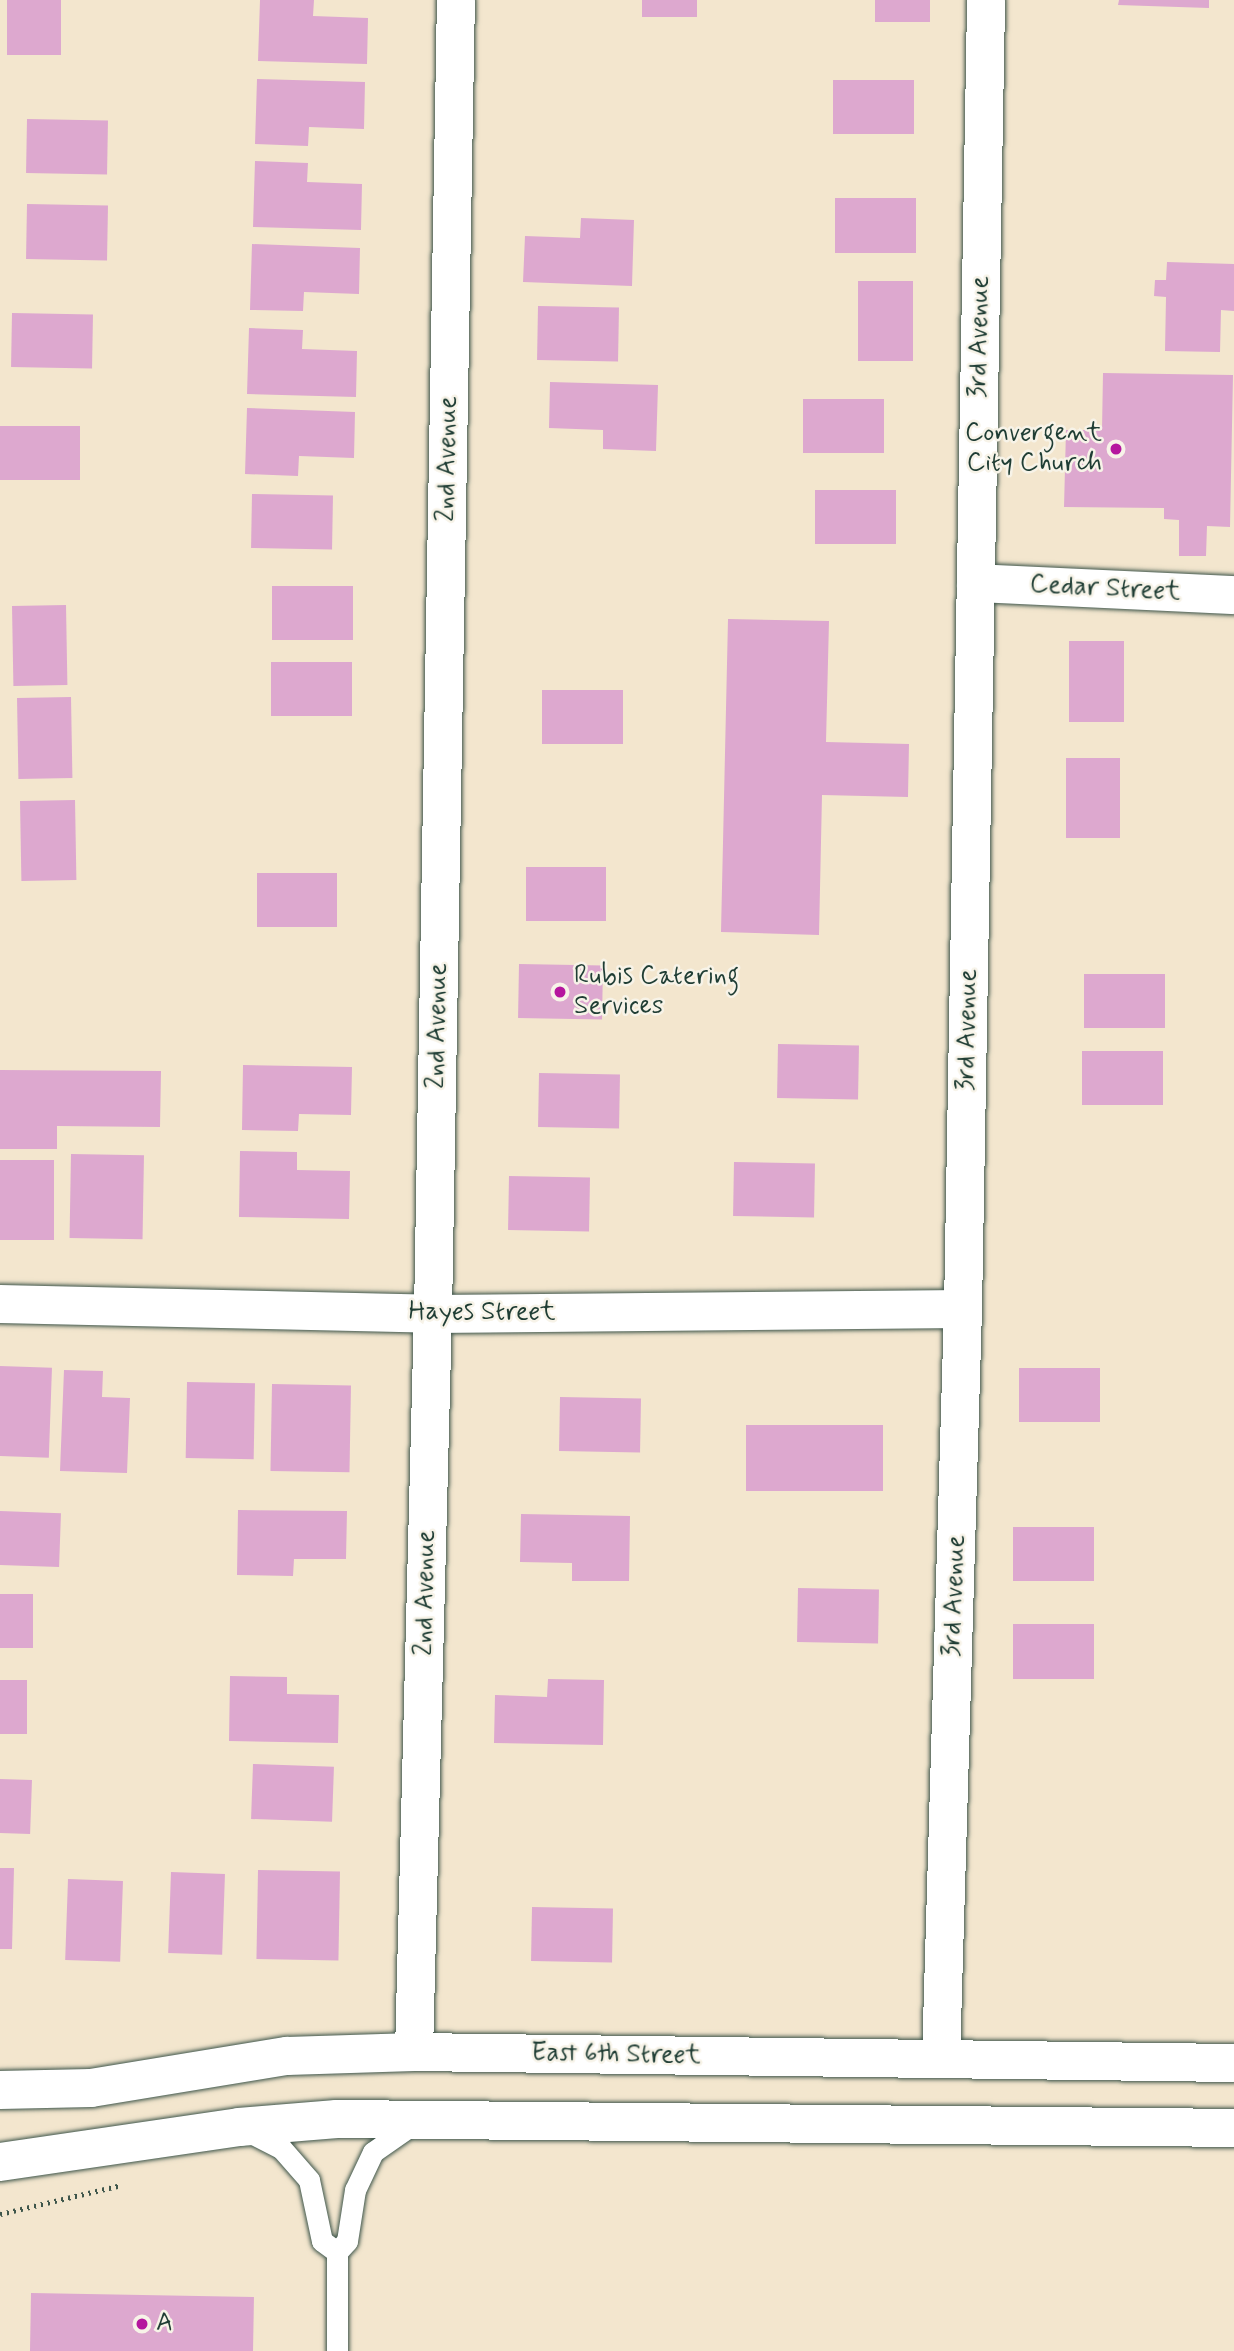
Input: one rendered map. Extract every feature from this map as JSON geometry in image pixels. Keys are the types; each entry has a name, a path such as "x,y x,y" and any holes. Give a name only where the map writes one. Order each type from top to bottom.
{"street":[{"name":"2nd Avenue","path":"414,2052 433,1314 456,0"},
{"name":"3rd Avenue","path":"941,2059 963,1309 986,0"},
{"name":"Cedar Street","path":"976,583 1234,595"},
{"name":"Hayes Street","path":"0,1304 433,1314 963,1309"},
{"name":"East 6th Street","path":"0,2090 91,2088 287,2056 414,2052 1234,2063"},
{"path":"0,2162 83,2152 239,2127 337,2119 1234,2128"},
{"path":"0,2181 83,2152"}],"lane":[{"path":"337,2351 337,2252 347,2241 355,2190 373,2152 423,2118"},
{"path":"239,2127 282,2149 309,2180 322,2241 337,2252"}],"path":[{"path":"0,2214 136,2183"}],"building":[{"path":"7,0 61,0 61,55 7,55"},
{"path":"260,0 314,0 313,16 368,18 367,64 258,61"},
{"path":"642,0 697,0 697,17 642,17"},
{"path":"875,0 930,0 930,22 875,22"},
{"path":"1119,0 1209,0 1209,8 1118,5"},
{"path":"257,79 365,82 364,129 309,127 308,146 255,144"},
{"path":"833,80 914,80 914,134 833,134"},
{"path":"27,119 108,120 107,174 26,173"},
{"path":"255,161 308,163 307,182 362,184 361,230 253,227"},
{"path":"835,198 916,198 916,253 835,253"},
{"path":"27,204 108,205 107,260 26,259"},
{"path":"581,218 634,220 632,286 523,282 525,236 580,238"},
{"path":"252,244 360,248 359,294 304,292 303,311 250,310"},
{"path":"1167,262 1234,264 1234,311 1221,310 1220,352 1165,351 1166,297 1154,296 1155,280 1166,280"},
{"path":"858,281 913,281 913,361 858,361"},
{"path":"538,306 619,307 618,361 537,360"},
{"path":"12,313 93,314 92,368 11,367"},
{"path":"249,328 303,330 302,349 357,351 356,397 247,394"},
{"path":"1103,373 1233,375 1230,527 1207,526 1206,556 1179,556 1179,520 1164,519 1164,508 1064,507 1066,430 1102,430"},
{"path":"550,382 658,385 656,451 603,449 603,430 549,428"},
{"path":"803,399 884,399 884,453 803,453"},
{"path":"247,408 355,412 354,458 299,456 298,476 245,474"},
{"path":"0,426 80,426 80,480 0,480"},
{"path":"815,490 896,490 896,544 815,544"},
{"path":"252,494 333,495 332,549 251,548"},
{"path":"272,586 353,586 353,640 272,640"},
{"path":"66,605 67,685 13,686 12,606"},
{"path":"728,619 829,621 826,742 909,744 908,797 822,795 819,935 721,932"},
{"path":"1069,641 1124,641 1124,722 1069,722"},
{"path":"271,662 352,662 352,716 271,716"},
{"path":"542,690 623,690 623,744 542,744"},
{"path":"71,697 72,778 18,779 17,698"},
{"path":"1066,758 1120,758 1120,838 1066,838"},
{"path":"75,800 76,880 21,881 20,801"},
{"path":"526,867 606,867 606,921 526,921"},
{"path":"257,873 337,873 337,927 257,927"},
{"name":"Rubis Catering Services","path":"519,964 603,965 602,1019 518,1018"},
{"path":"1084,974 1165,974 1165,1028 1084,1028"},
{"path":"778,1044 859,1045 858,1099 777,1098"},
{"path":"1082,1051 1163,1051 1163,1105 1082,1105"},
{"path":"243,1065 352,1067 351,1115 299,1114 298,1131 242,1130"},
{"path":"0,1070 161,1071 160,1127 57,1126 57,1149 0,1149"},
{"path":"539,1073 620,1074 619,1128 538,1127"},
{"path":"240,1151 297,1152 297,1170 350,1171 349,1219 239,1217"},
{"path":"71,1154 144,1155 143,1239 70,1238"},
{"path":"0,1160 54,1160 54,1240 0,1240"},
{"path":"734,1162 815,1163 814,1217 733,1216"},
{"path":"509,1176 590,1177 589,1231 508,1230"},
{"path":"0,1366 52,1368 49,1458 0,1456"},
{"path":"1019,1368 1100,1368 1100,1422 1019,1422"},
{"path":"64,1370 103,1371 102,1397 130,1398 127,1473 60,1471"},
{"path":"187,1382 255,1383 254,1459 186,1458"},
{"path":"272,1384 351,1385 349,1472 270,1471"},
{"path":"560,1397 641,1398 640,1452 559,1451"},
{"path":"746,1425 883,1425 883,1491 746,1491"},
{"path":"238,1510 347,1511 346,1559 294,1559 293,1576 237,1575"},
{"path":"0,1511 61,1513 59,1567 0,1565"},
{"path":"521,1514 630,1516 629,1581 572,1581 572,1563 520,1562"},
{"path":"1013,1527 1094,1527 1094,1581 1013,1581"},
{"path":"798,1588 879,1589 878,1643 797,1642"},
{"path":"0,1594 33,1594 33,1648 0,1648"},
{"path":"1013,1624 1094,1624 1094,1679 1013,1679"},
{"path":"230,1676 287,1677 287,1694 339,1695 338,1743 229,1741"},
{"path":"548,1679 604,1680 603,1745 494,1743 495,1695 547,1697"},
{"path":"0,1680 27,1680 27,1734 0,1734"},
{"path":"253,1764 334,1767 332,1822 251,1819"},
{"path":"0,1779 32,1780 30,1834 0,1833"},
{"path":"0,1868 14,1868 12,1949 0,1949"},
{"path":"258,1870 340,1871 338,1960 256,1959"},
{"path":"171,1872 225,1874 222,1955 168,1953"},
{"path":"68,1879 123,1881 120,1962 65,1960"},
{"path":"532,1907 613,1908 612,1962 531,1961"},
{"name":"A","path":"31,2293 254,2297 253,2351 30,2351"}],"place":[{"name":"Convergent City Church","path":"1116,449"},
{"name":"Rubis Catering Services","path":"560,992"},
{"name":"A","path":"142,2324"}]}
